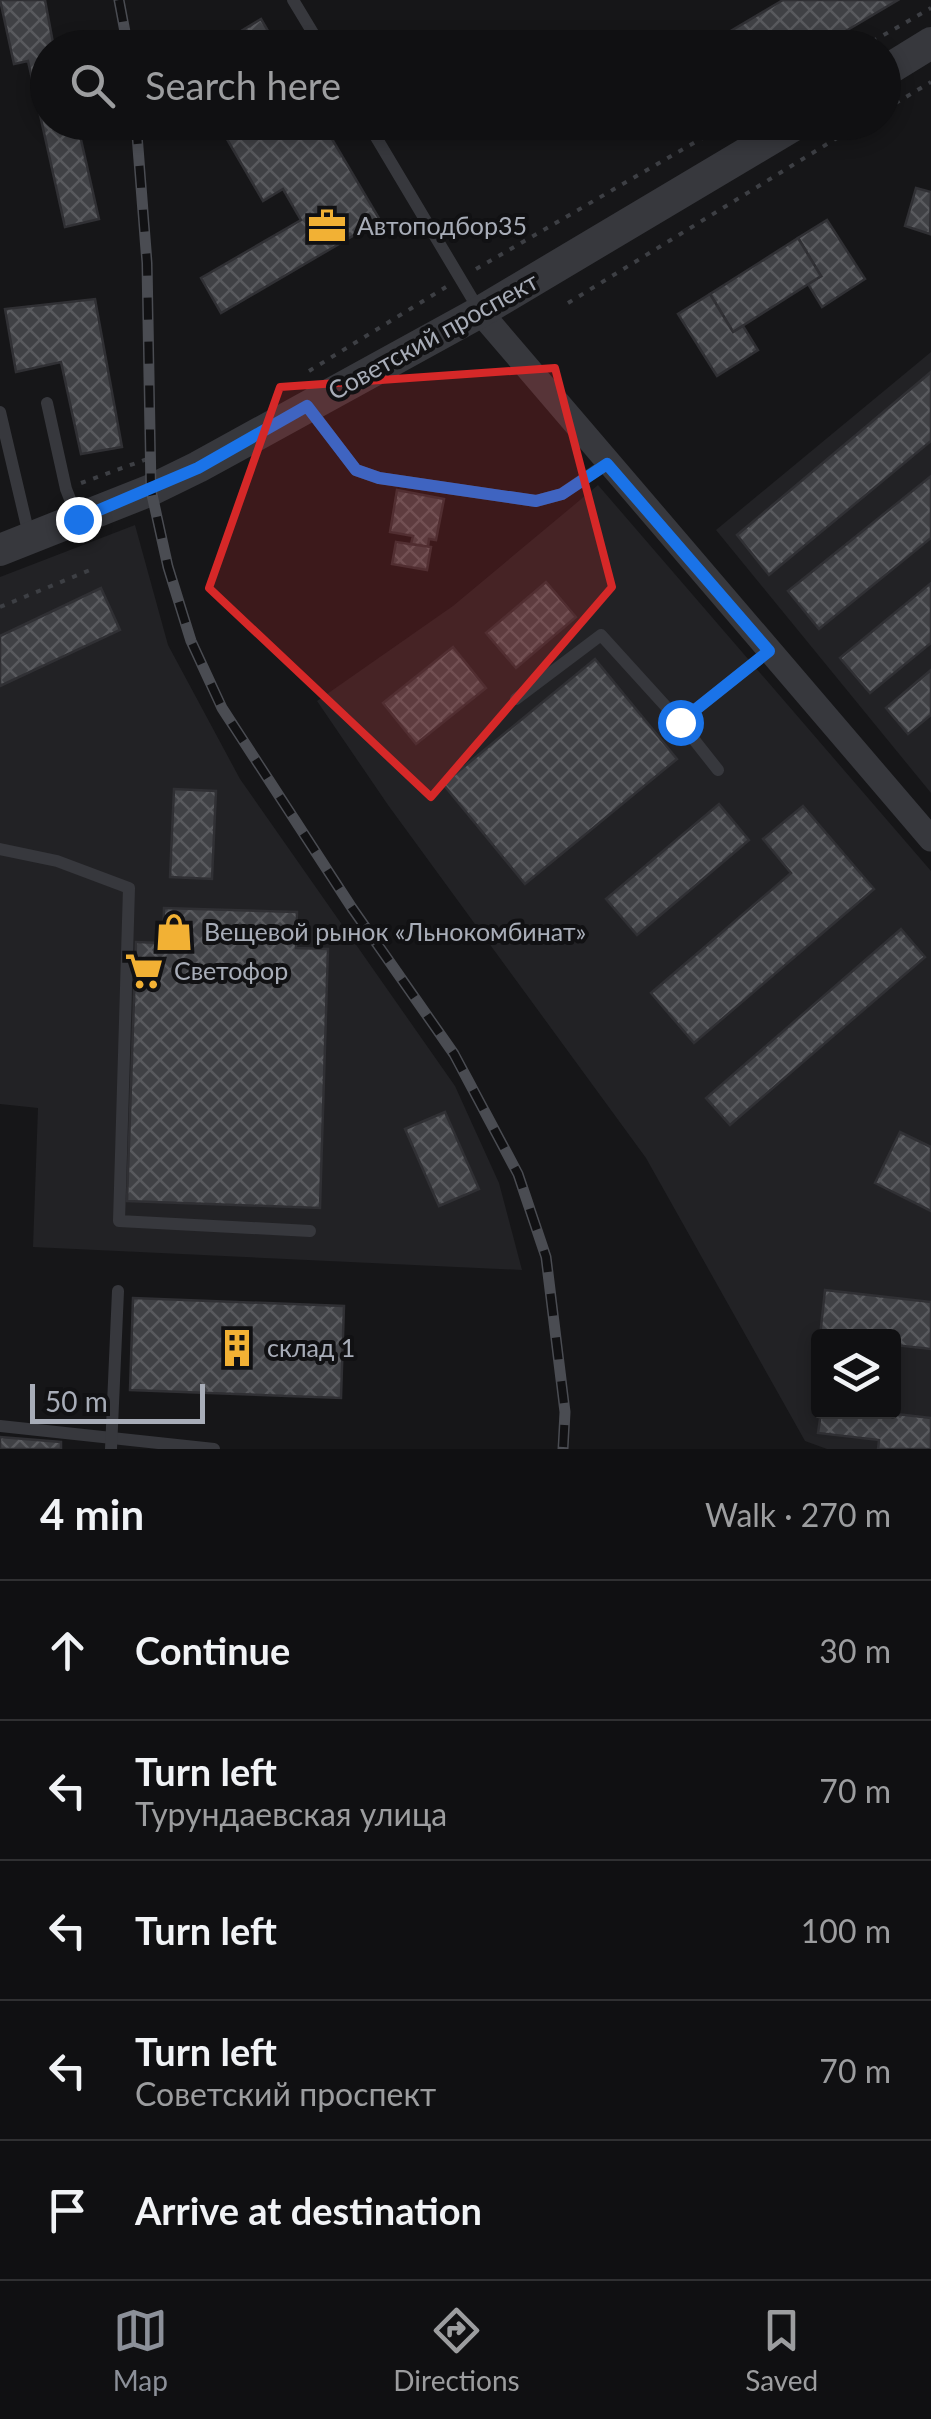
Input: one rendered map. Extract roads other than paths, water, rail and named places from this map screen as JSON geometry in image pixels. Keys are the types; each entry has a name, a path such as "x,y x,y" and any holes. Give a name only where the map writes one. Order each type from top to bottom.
{"street":[{"path":"901,62 931,44"},
{"name":"Советский проспект","path":"15,544 72,504 198,468 480,312 768,140"},
{"path":"480,312 931,839"}],"lane":[{"path":"293,0 311,30"},
{"path":"378,140 480,312"},
{"path":"46,403 72,504"},
{"path":"307,406 356,470 379,478 536,501 562,494 607,464"},
{"path":"0,412 15,544"},
{"path":"516,699 601,635 718,770"},
{"path":"680,722 769,651"},
{"path":"0,849 56,861 129,888 119,1222 310,1231"},
{"path":"112,1443 118,1291"},
{"path":"0,1426 112,1443 214,1449"}],"railway":[{"path":"119,0 125,30"},
{"path":"137,140 147,263 151,490 168,567 191,641 222,708 352,908 454,1054 518,1174 546,1257 565,1412 563,1449"}],"place":[{"name":"Автоподбор35","path":"327,226"},
{"name":"Вещевой рынок «Льнокомбинат»","path":"174,932"},
{"name":"Светофор","path":"144,971"},
{"name":"склад 1","path":"237,1348"}]}
